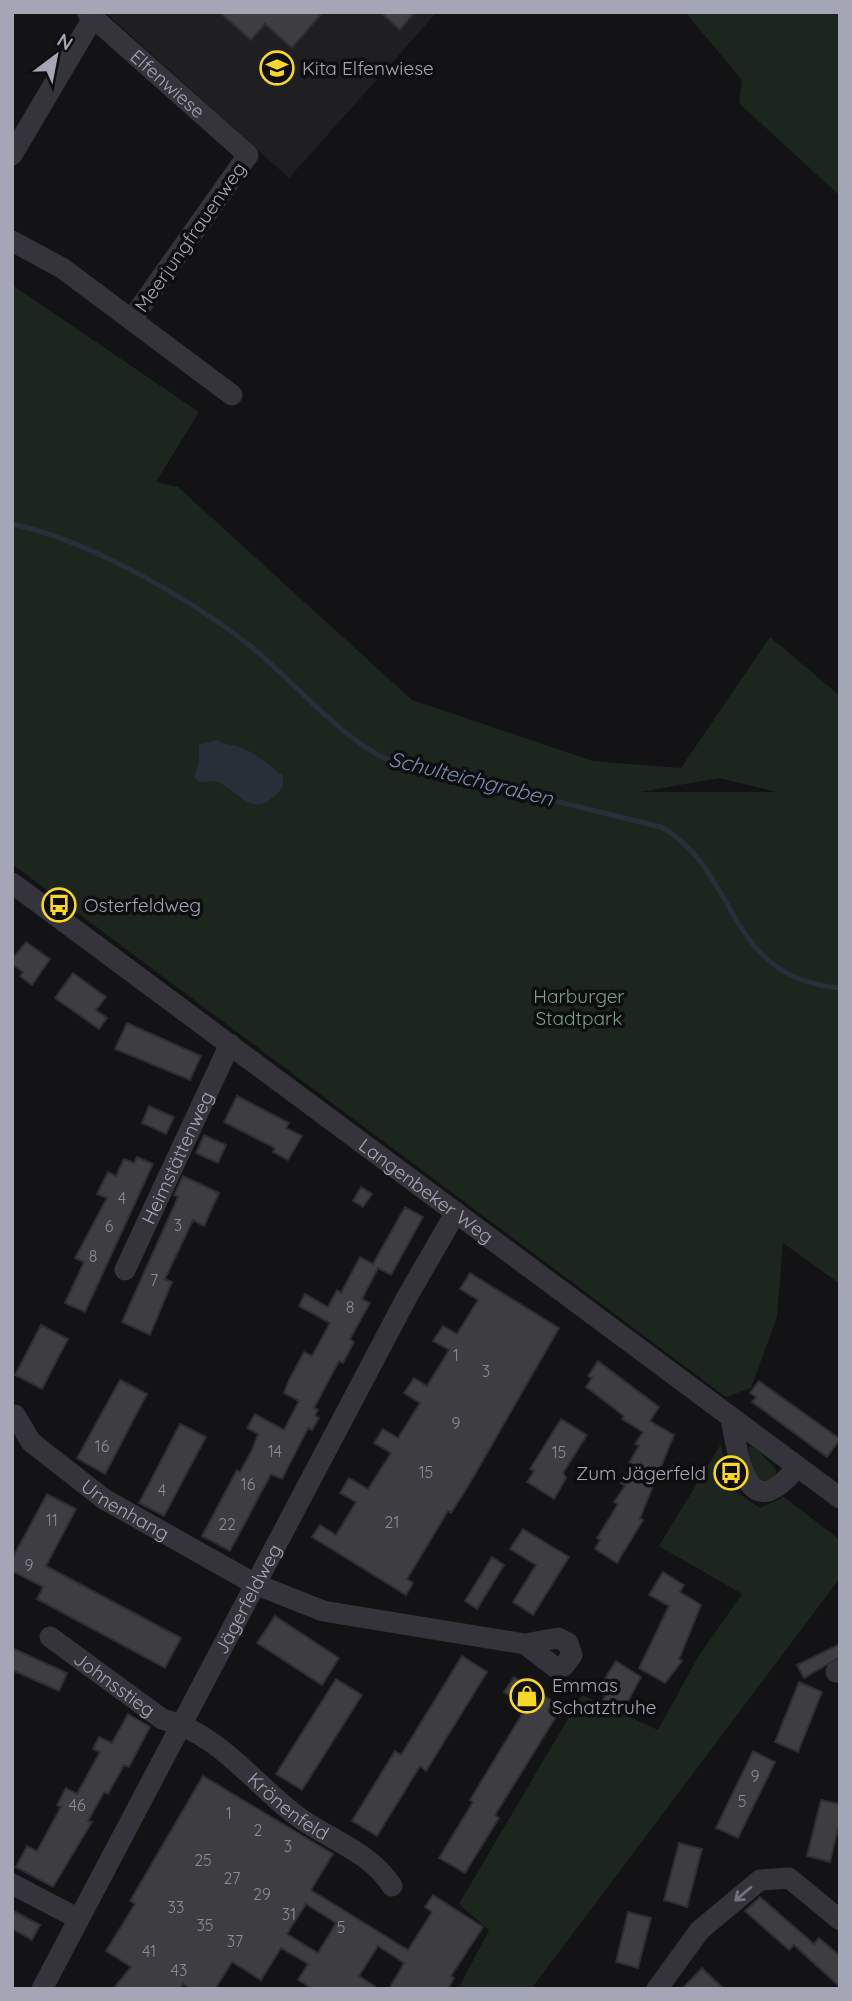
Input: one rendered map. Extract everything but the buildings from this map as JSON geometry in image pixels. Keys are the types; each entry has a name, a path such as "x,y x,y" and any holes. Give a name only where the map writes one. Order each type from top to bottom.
{"street":[{"path":"12,155 90,15"},
{"name":"Elfenwiese","path":"90,15 248,155"},
{"name":"Meerjungfrauenweg","path":"132,319 248,155"},
{"path":"12,241 62,268 232,395"},
{"name":"Langenbeker Weg","path":"12,883 840,1498"},
{"name":"Heimstättenweg","path":"125,1270 230,1044"},
{"name":"Jägerfeldweg","path":"41,1989 407,1297 456,1212"},
{"name":"Urnenhang","path":"13,1417 31,1442 104,1499 254,1584"},
{"path":"731,1419 741,1472 750,1486 763,1492 774,1490 797,1467"},
{"path":"254,1584 323,1611 525,1644"},
{"name":"Johnsstieg","path":"50,1637 162,1719 183,1724"},
{"name":"Krönenfeld","path":"183,1724 208,1739 295,1815 382,1870 393,1886"},
{"path":"657,1989 700,1930 760,1880 789,1878 840,1920"},
{"path":"12,1884 79,1919"}],"shaded area":[{"name":"Kita Elfenwiese","path":"105,12 437,12 289,178"},
{"path":"217,740 240,747 259,758 283,776 283,787 265,803 257,804 250,803 220,783 198,781 194,776 199,764 199,745"}],"green space":[{"path":"685,12 840,12 840,196 739,103 742,80"},
{"name":"Harburger Stadtpark","path":"12,285 199,412 156,482 178,487 412,700 593,761 681,768 770,637 840,696 840,1284 783,1243 777,1317 751,1388 726,1397 12,864","holes":["719,778 777,792 640,792"]},
{"path":"721,1444 729,1487 760,1508 784,1497 840,1540 840,1578 531,1989 458,1989 489,1930 459,1904 582,1695 658,1730 698,1657 742,1594 659,1546"},
{"path":"748,1446 756,1448 776,1470 775,1478 760,1482 754,1473"}],"waterway":[{"name":"Schulteichgraben","path":"12,524 74,544 143,576 177,596 237,636 338,726 371,751 388,760 661,827 687,846 706,869 753,944 774,964 802,980 840,988"}],"place":[{"name":"Kita Elfenwiese","path":"277,68"},
{"name":"Osterfeldweg","path":"59,905"},
{"name":"Zum Jägerfeld","path":"731,1473"},
{"name":"Emmas Schatztruhe","path":"527,1696"}]}
